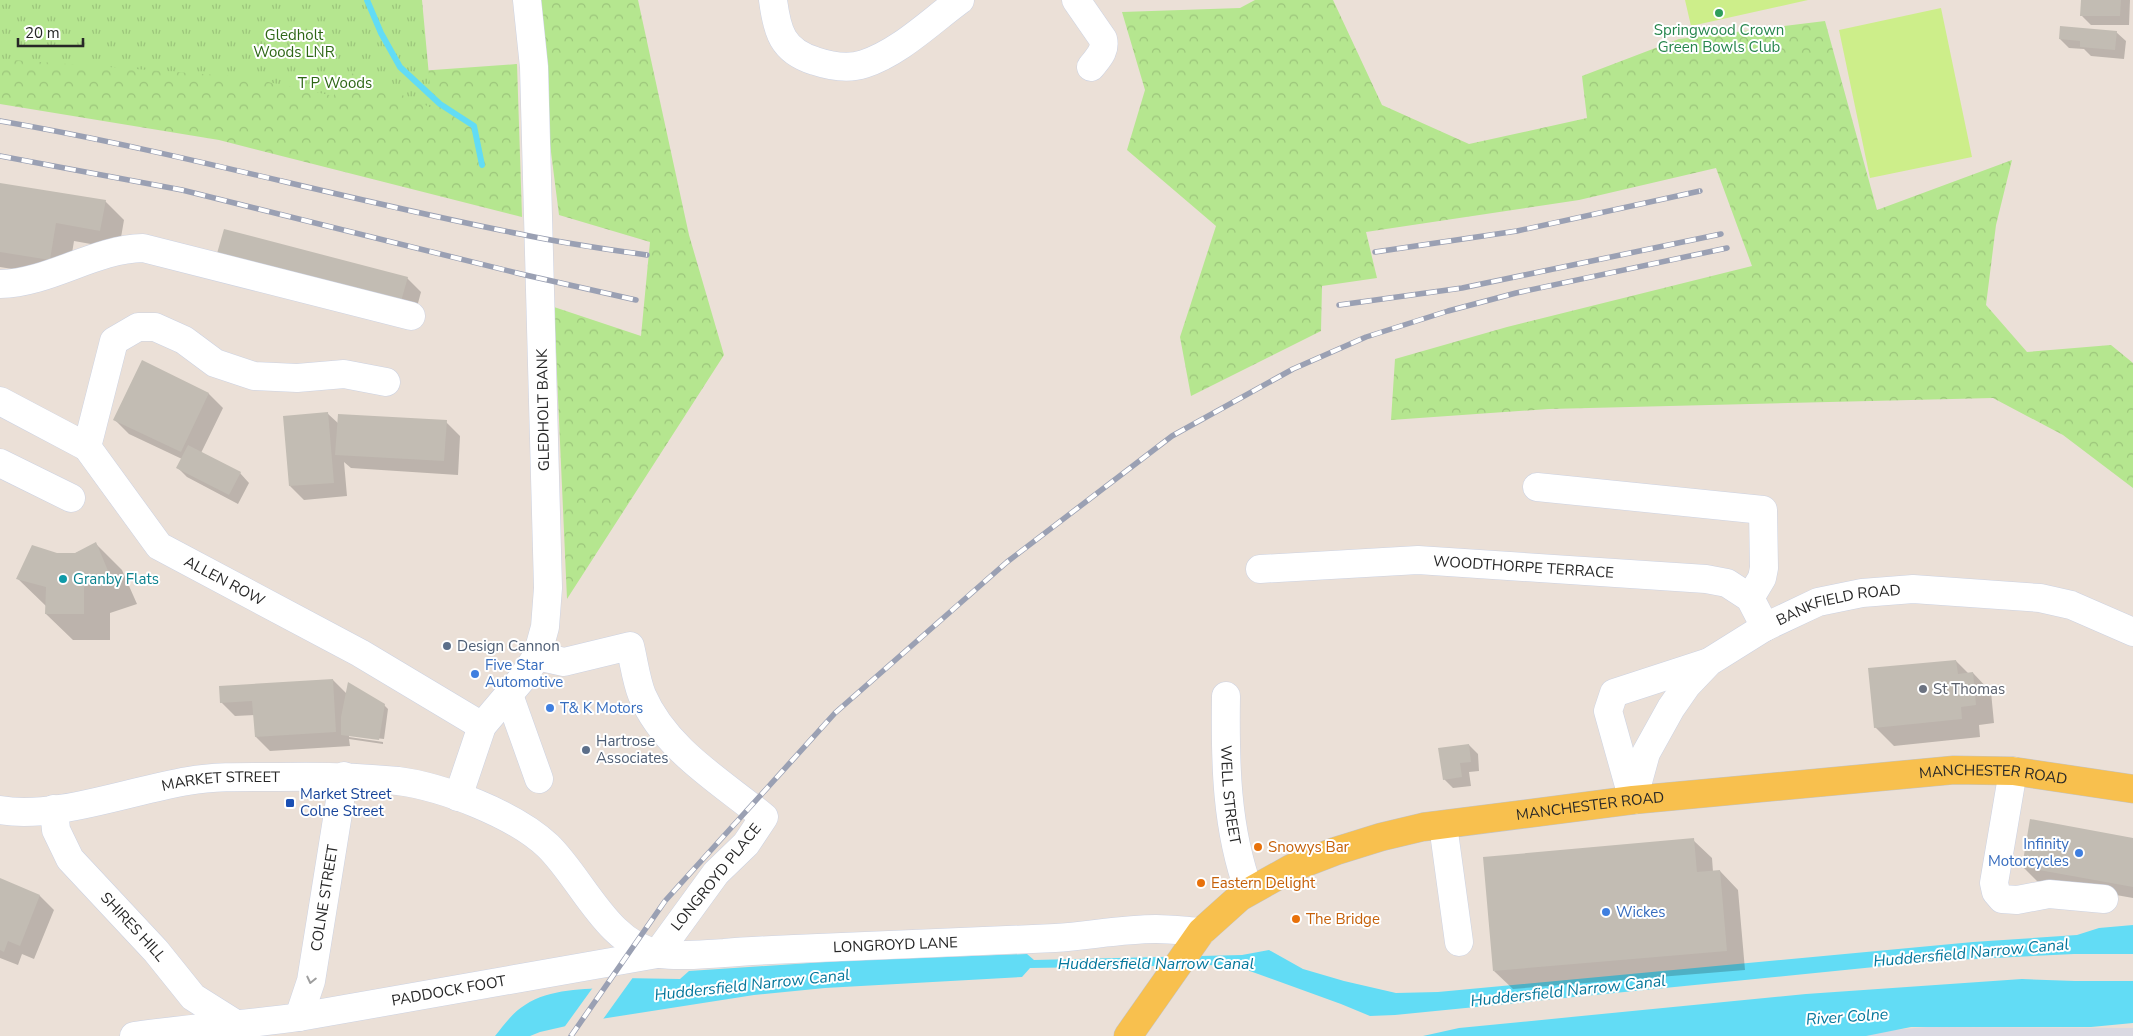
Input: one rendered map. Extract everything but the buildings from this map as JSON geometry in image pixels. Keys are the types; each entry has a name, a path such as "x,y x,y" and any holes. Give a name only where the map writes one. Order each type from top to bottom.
{"main road":[{"name":"MANCHESTER ROAD","path":"1128,1036 1197,937 1249,891 1292,868 1336,851 1381,837 1443,825 1633,800 1954,770 2013,771 2133,788"}],"street":[{"name":"GLEDHOLT BANK","path":"458,797 482,726 521,680 537,656 545,627 548,588 534,67 527,0"},
{"path":"773,0 776,24 787,46 803,58 840,66 863,64 896,48 960,0"},
{"path":"1076,0 1103,39 1102,53 1091,67"},
{"path":"0,284 19,284 124,248 143,248 412,316"},
{"path":"88,447 114,341 138,327 156,327 184,340 216,363 254,376 297,378 344,374 386,382"},
{"name":"ALLEN ROW","path":"0,401 88,447 159,546 360,654 482,726"},
{"path":"0,463 71,498"},
{"path":"1537,488 1763,510 1764,568 1762,578 1750,598 1765,627"},
{"name":"WOODTHORPE TERRACE","path":"1260,569 1389,561 1480,563 1706,579 1726,583 1750,598"},
{"name":"BANKFIELD ROAD","path":"1633,800 1646,753 1658,729 1687,686 1710,662 1765,627 1818,602 1862,593 1913,589 2040,598 2071,605 2133,632"},
{"name":"LONGROYD PLACE","path":"537,656 564,662 630,646 642,694 660,726 673,743 764,817 746,844 716,873 657,954"},
{"path":"1633,800 1608,711 1609,703 1614,693 1710,662"},
{"path":"509,694 539,779"},
{"name":"WELL STREET","path":"1226,696 1230,816 1239,864 1249,891"},
{"path":"2013,771 1994,883 1996,892 2002,899 2017,900 2049,894 2104,899"},
{"name":"MARKET STREET","path":"0,810 32,813 100,801 150,788 222,777 344,776 402,782 458,797 512,819 546,844 570,870 603,917"},
{"name":"COLNE STREET","path":"299,1017 311,981 344,776"},
{"name":"SHIRES HILL","path":"54,809 56,830 70,859 156,951 193,997 237,1031"},
{"path":"1443,825 1459,942"},
{"name":"LONGROYD LANE","path":"603,917 628,941 657,954 683,956 1048,938 1157,929 1197,937"},
{"name":"PADDOCK FOOT","path":"134,1036 183,1029 237,1031 299,1017 657,954"}],"shaded area":[{"path":"1927,1027 2133,1028 2133,1036 1822,1036"}],"green space":[{"name":"Gledholt Woods LNR","path":"0,0 422,0 432,108 335,66 334,96 244,77 0,59"},
{"name":"T P Woods","path":"158,0 419,71 517,64 522,217 219,140 0,104 0,51"},
{"path":"540,0 638,0 689,235 724,355 567,599 554,307 641,336 650,242 559,215 542,81"},
{"path":"1255,0 1333,0 1382,105 1469,144 1587,118 1582,76 1679,39 1825,21 1877,210 2012,160 1996,225 1986,305 2027,352 2111,345 2133,363 2133,488 2063,435 1993,398 1549,409 1391,420 1395,359 1507,327 1752,266 1716,168 1579,200 1366,232 1377,278 1322,286 1321,331 1191,396 1180,337 1216,226 1127,150 1145,90 1122,12 1240,8"},
{"name":"Springwood Crown Green Bowls Club","path":"1685,0 1808,0 1691,26"},
{"path":"1941,8 1972,157 1870,178 1839,30"}],"water":[{"name":"Huddersfield Narrow Canal","path":"2133,925 2133,954 2074,954 1934,961 1395,1015 1370,1016 1247,970 1220,965 1030,968 1022,977 825,988 754,995 588,1021 530,1036 495,1036 517,1011 545,995 613,987 621,978 680,979 689,971 840,961 1027,954 1034,960 1242,955 1269,950 1303,969 1344,981 1396,993 1438,992 1973,942 2077,935 2099,928"},
{"name":"River Colne","path":"2022,979 2133,981 2133,1023 2091,1027 1911,1027 1866,1036 1423,1036 1459,1028 1806,994"}],"pier":[{"path":"621,975 634,976 601,1022 563,1029 594,986 612,985"}],"waterway":[{"path":"367,0 381,33 400,67 440,104 474,126 482,165"}],"railway":[{"path":"0,121 196,161 455,221 552,240 647,255"},
{"path":"0,156 182,190 521,274 636,300"},
{"path":"1375,252 1517,231 1700,191"},
{"path":"1339,305 1462,288 1721,234"},
{"path":"571,1036 665,901 835,713 1007,562 1172,436 1293,369 1366,337 1448,311 1516,293 1727,248"}],"place":[{"name":"Springwood Crown Green Bowls Club","path":"1719,13"},
{"name":"Granby Flats","path":"63,579"},
{"name":"Design Cannon","path":"447,646"},
{"name":"Five Star Automotive","path":"475,674"},
{"name":"St Thomas","path":"1923,689"},
{"name":"T& K Motors","path":"550,708"},
{"name":"Hartrose Associates","path":"586,750"},
{"name":"Market Street Colne Street","path":"290,803"},
{"name":"Snowys Bar","path":"1258,847"},
{"name":"Infinity Motorcycles","path":"2079,853"},
{"name":"Eastern Delight","path":"1201,883"},
{"name":"Wickes","path":"1606,912"},
{"name":"The Bridge","path":"1296,919"}]}
